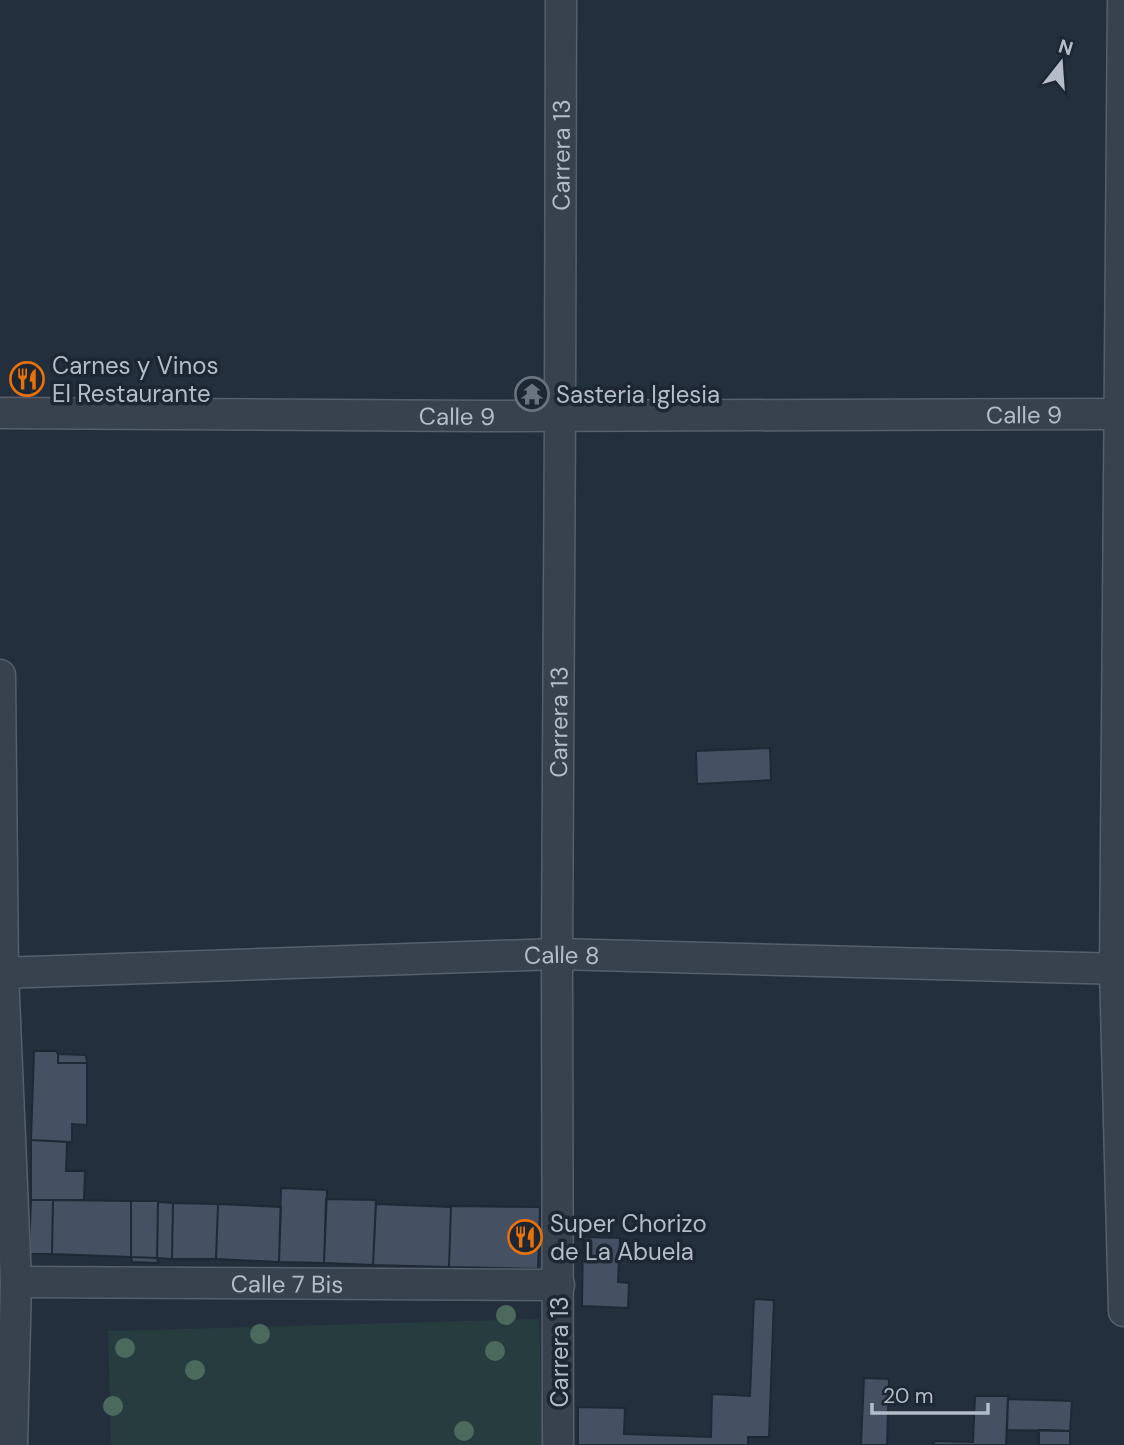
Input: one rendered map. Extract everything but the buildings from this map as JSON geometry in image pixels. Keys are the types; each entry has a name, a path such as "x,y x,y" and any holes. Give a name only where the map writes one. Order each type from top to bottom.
{"street":[{"name":"Carrera 13","path":"558,1445 556,954 561,0"},
{"path":"1123,0 1120,969 1124,1311"},
{"name":"Calle 9","path":"0,413 560,416 1121,414"},
{"path":"0,675 2,973 16,1282 12,1445"},
{"name":"Calle 8","path":"2,973 556,954 1120,969"},
{"name":"Calle 7 Bis","path":"16,1282 559,1284"}],"green space":[{"path":"539,1319 543,1445 111,1445 108,1331"}],"place":[{"name":"Carnes y Vinos El Restaurante","path":"27,379"},
{"name":"Sasteria Iglesia","path":"532,394"},
{"name":"Super Chorizo de La Abuela","path":"525,1237"}]}
